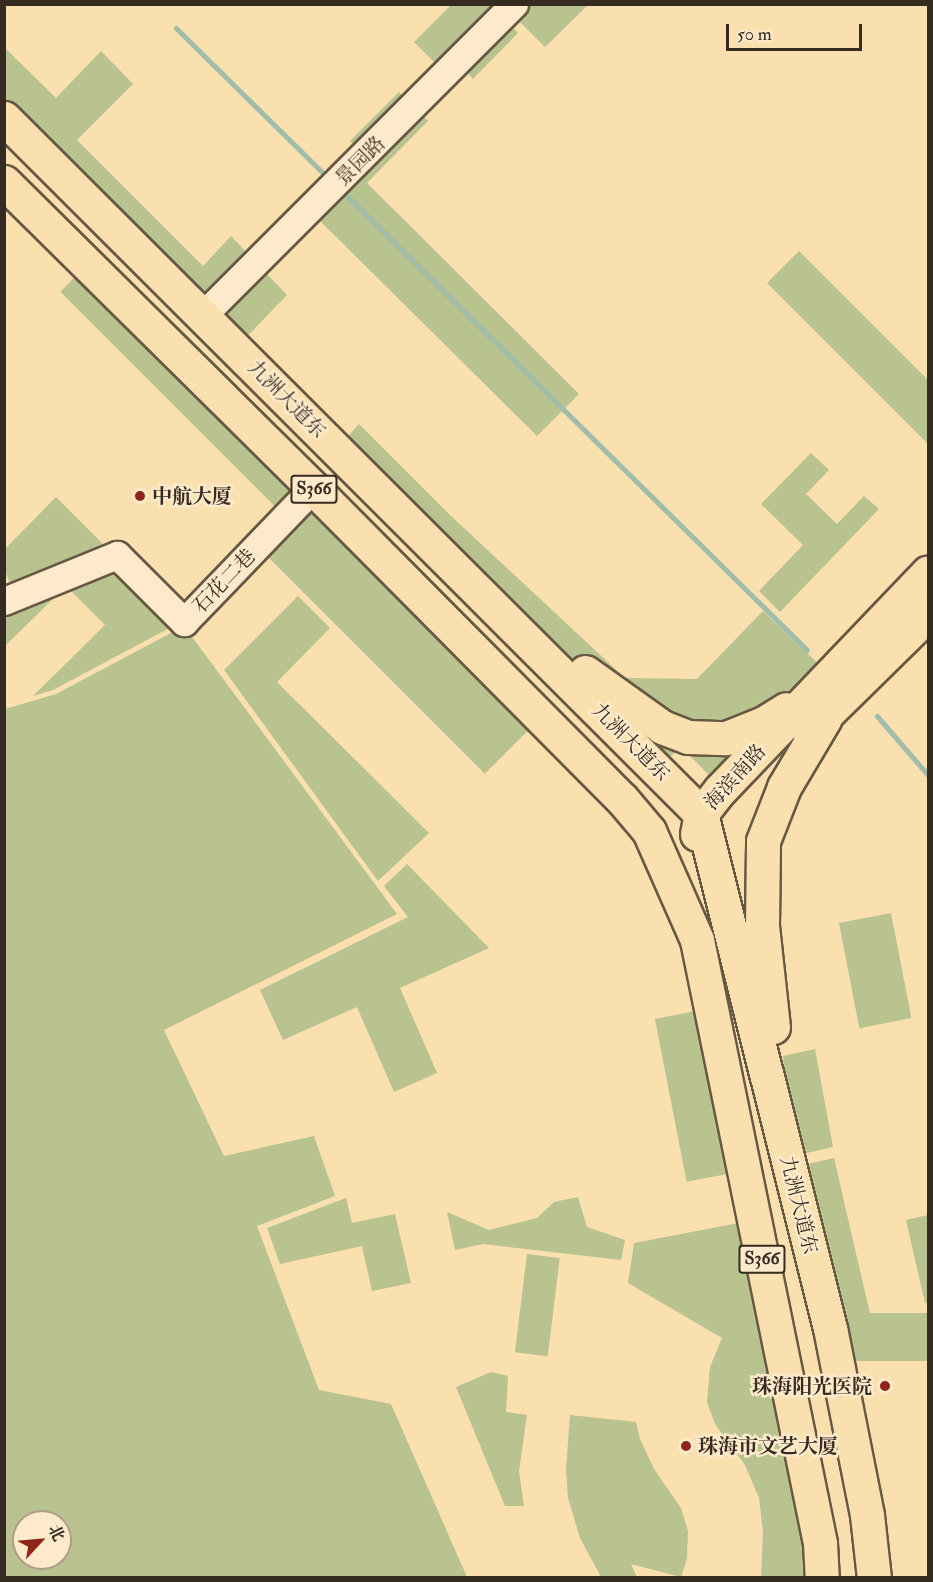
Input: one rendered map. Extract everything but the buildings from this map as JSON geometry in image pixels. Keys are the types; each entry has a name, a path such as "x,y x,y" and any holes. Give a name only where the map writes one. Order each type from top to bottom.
{"main road":[{"name":"九洲大道东","path":"4,118 701,814 830,1328 867,1515 874,1578"},
{"name":"S366","path":"4,182 313,488 622,799 649,831 698,940 818,1531 822,1578"},
{"name":"海滨南路","path":"821,703 928,573"},
{"path":"476,588 612,693 662,727 688,737 726,738 821,703"},
{"name":"海滨南路","path":"701,814 821,703 928,614"},
{"path":"788,1163 762,926 763,841 821,703"},
{"path":"622,799 663,811 701,814 691,873 698,940"}],"street":[{"name":"景园路","path":"202,315 334,187 514,4"},
{"name":"石花二巷","path":"4,601 117,555 184,622 313,488"}],"green space":[{"path":"451,5 490,5 518,33 473,79 461,66 450,78 414,42"},
{"path":"519,5 588,5 545,47 511,13"},
{"path":"4,47 56,98 101,51 133,84 77,140 203,266 231,236 287,295 238,346 5,111"},
{"path":"399,92 428,121 367,183 579,394 537,436 307,208 361,152 350,141"},
{"path":"799,251 928,380 928,444 767,283"},
{"path":"85,267 303,485 278,510 60,292"},
{"path":"359,424 450,515 625,678 697,679 763,611 828,673 719,785 682,748 658,765 340,445"},
{"path":"811,453 829,470 806,494 837,524 864,496 879,509 780,612 759,591 803,545 761,504"},
{"path":"56,497 109,550 13,590 5,571 4,550"},
{"path":"315,498 538,721 485,774 262,551"},
{"path":"114,563 177,624 53,690 33,696 105,625 64,584"},
{"path":"54,588 57,595 5,646 5,608"},
{"path":"298,596 330,628 277,682 429,833 378,881 224,670"},
{"path":"184,626 397,914 164,1030 224,1156 314,1136 335,1196 257,1226 319,1390 391,1404 467,1577 5,1578 5,709 56,694"},
{"path":"407,864 489,948 400,988 437,1073 394,1092 357,1007 283,1040 260,990 408,917 384,886"},
{"path":"891,913 911,1018 859,1028 839,923"},
{"path":"706,1009 738,1172 687,1182 655,1019"},
{"path":"815,1049 833,1147 794,1156 783,1056"},
{"path":"834,1158 870,1315 832,1324 796,1167"},
{"path":"578,1197 587,1227 625,1240 621,1260 483,1244 455,1250 447,1212 489,1230 537,1218 554,1202"},
{"path":"346,1198 352,1223 395,1214 411,1283 372,1291 362,1246 280,1264 267,1228"},
{"path":"928,1215 928,1302 925,1303 906,1220"},
{"path":"749,1221 816,1577 761,1577 763,1532 759,1498 745,1465 715,1424 707,1402 710,1367 722,1338 628,1283 634,1243"},
{"path":"527,1254 560,1258 548,1356 515,1352"},
{"path":"837,1313 928,1313 928,1361 837,1361"},
{"path":"491,1372 508,1376 506,1412 527,1415 519,1471 524,1506 505,1506 456,1387"},
{"path":"570,1415 636,1422 640,1439 654,1469 681,1508 688,1531 687,1559 681,1577 631,1564 637,1577 601,1577 580,1538 568,1498 566,1470"}],"waterway":[{"path":"176,28 329,179"},
{"path":"340,189 807,650"},
{"path":"877,716 928,775"}],"place":[{"name":"中航大厦","path":"140,496"},
{"name":"珠海阳光医院","path":"885,1386"},
{"name":"珠海市文艺大厦","path":"686,1446"}]}
